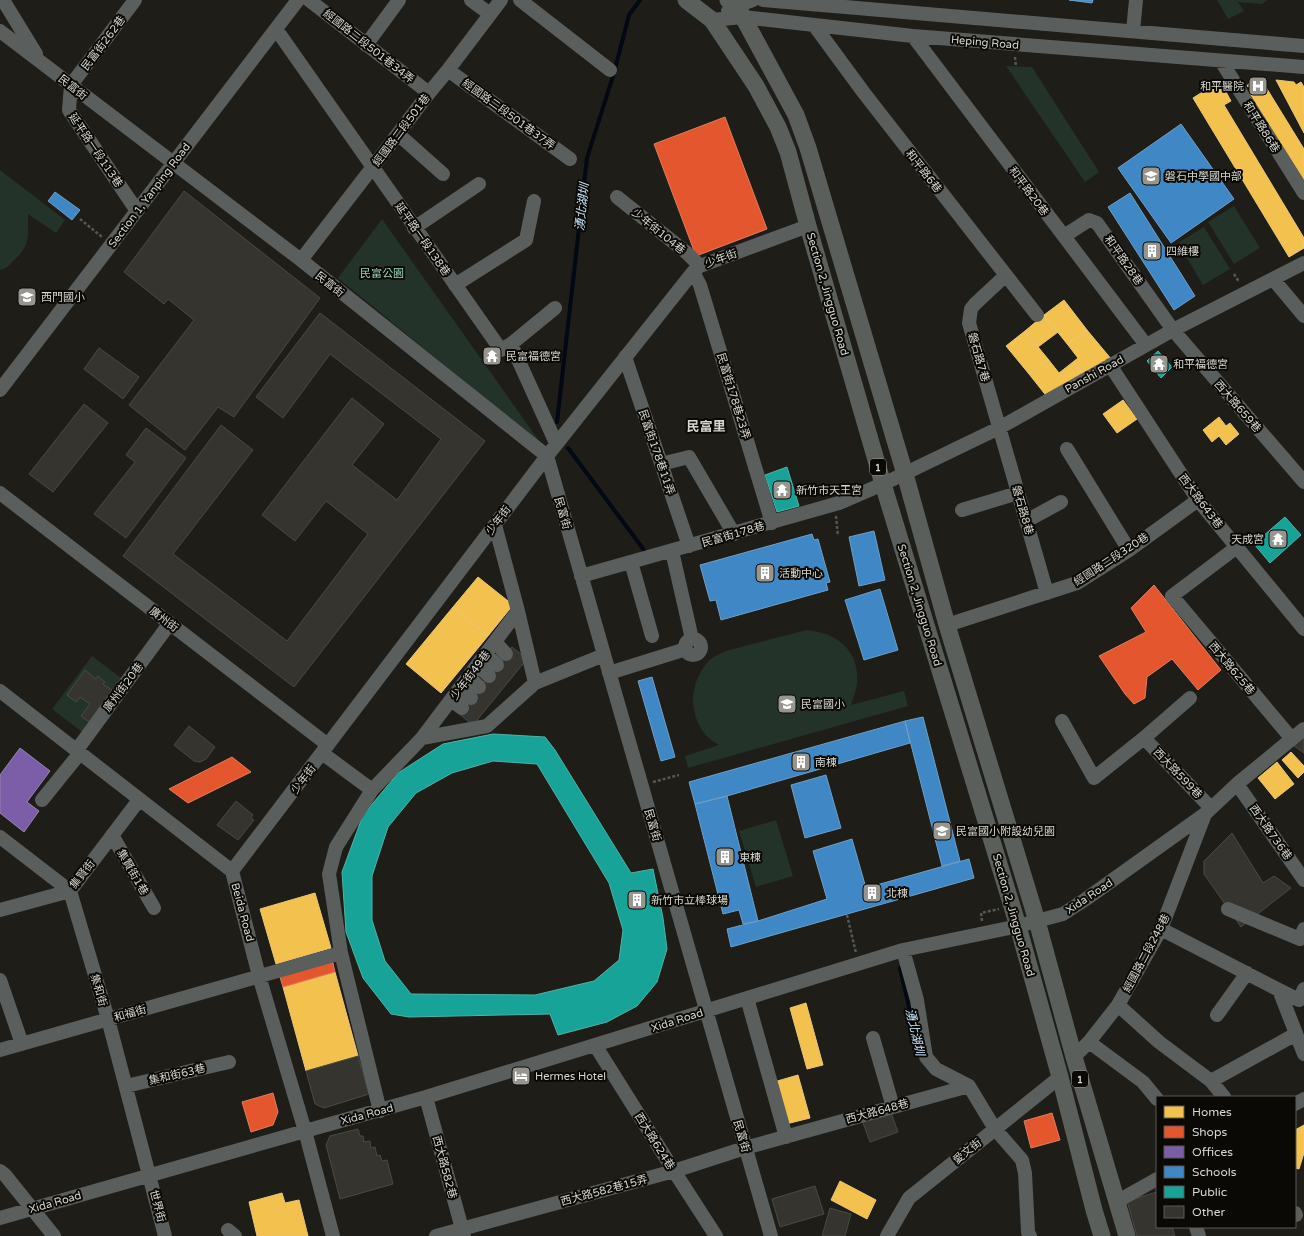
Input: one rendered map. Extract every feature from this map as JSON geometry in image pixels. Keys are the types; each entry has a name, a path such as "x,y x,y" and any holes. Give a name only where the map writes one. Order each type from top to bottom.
{"main road":[{"name":"Section 2, Jingguo Road","path":"686,0 712,20 756,86 778,127 788,152 883,484 1018,926 1102,1236"},
{"name":"Section 2, Jingguo Road","path":"737,6 796,115 808,148 905,474 947,624 1037,922 1074,1057 1127,1236"}],"street":[{"path":"3,0 39,60"},
{"name":"民富街262巷","path":"71,85 135,0"},
{"name":"Section 1, Yanping Road","path":"0,390 298,0"},
{"name":"經國路二段501巷34弄","path":"309,0 428,93"},
{"path":"366,45 399,0"},
{"path":"471,0 490,14"},
{"name":"經國路二段501巷","path":"301,260 501,0"},
{"path":"520,0 610,70"},
{"name":"Heping Road","path":"712,20 737,6 753,0"},
{"path":"763,0 877,4 993,19 1304,46"},
{"path":"1133,31 1136,0"},
{"name":"Heping Road","path":"737,6 814,25 914,36 1304,67"},
{"path":"992,42 993,19"},
{"name":"和平路6巷","path":"814,25 864,94 1037,315"},
{"name":"延平路一段138巷","path":"276,29 414,228 501,350 511,344"},
{"name":"民富街","path":"0,31 301,260 547,456 771,1236"},
{"name":"和平路20巷","path":"914,36 1146,345"},
{"name":"和平路86巷","path":"1221,61 1304,193"},
{"name":"經國路二段501巷37弄","path":"448,70 570,158"},
{"name":"延平路一段113巷","path":"71,85 69,110 137,211"},
{"path":"398,134 443,174"},
{"path":"414,228 479,184"},
{"name":"少年街104巷","path":"617,197 687,253 696,269"},
{"path":"455,285 526,240 534,201"},
{"name":"和平路28巷","path":"1064,236 1089,220 1097,223 1173,330"},
{"name":"少年街","path":"232,871 556,443 696,269 808,226"},
{"name":"Panshi Road","path":"883,484 999,428 1173,330 1304,263"},
{"name":"民富街178巷23弄","path":"696,269 772,523"},
{"name":"磐石路7巷","path":"999,428 969,323 971,309 1006,275"},
{"path":"1273,279 1304,316"},
{"path":"555,308 511,344 556,443"},
{"name":"西大路659巷","path":"1173,330 1304,482"},
{"name":"民富街178巷11弄","path":"625,358 689,546"},
{"name":"西大路643巷","path":"1110,365 1198,500 1304,629"},
{"name":"磐石路8巷","path":"999,428 1047,593"},
{"path":"1067,449 1129,550"},
{"path":"661,464 689,457 734,534"},
{"name":"民富街178巷","path":"581,576 772,523 834,504 883,484"},
{"name":"廣州街","path":"0,493 170,623 325,749 372,790"},
{"path":"962,510 1018,493"},
{"name":"經國路二段320巷","path":"947,624 1077,583 1129,550 1198,500"},
{"path":"1026,521 1061,502"},
{"path":"495,525 535,683"},
{"name":"西大路625巷","path":"1236,547 1172,596 1292,739"},
{"path":"609,673 689,644 672,551"},
{"path":"631,562 652,636"},
{"name":"少年街49巷","path":"380,1111 340,953 328,874 336,847 372,790 422,738 466,698 464,682 518,611"},
{"name":"廣州街20巷","path":"42,800 170,623"},
{"path":"486,654 502,659 495,642"},
{"path":"422,738 487,726 535,683 604,655"},
{"path":"478,665 489,676"},
{"path":"464,682 466,698"},
{"name":"Beida Road","path":"0,691 232,871 259,976 305,1131 333,1236"},
{"path":"1062,720 1094,778 1144,738 1190,698"},
{"name":"Xida Road","path":"0,1218 380,1111 903,950 1037,922 1063,914 1208,811 1237,784 1304,729"},
{"name":"西大路599巷","path":"1144,738 1208,811"},
{"name":"西大路736巷","path":"1237,784 1303,876"},
{"name":"集賢街","path":"0,910 70,891 139,800"},
{"name":"經國路二段248巷","path":"1074,1057 1089,1042 1118,1005 1161,929 1208,811"},
{"name":"集賢街1巷","path":"112,835 154,908"},
{"path":"0,837 70,891"},
{"name":"集和街","path":"70,891 108,1019 150,1175"},
{"path":"1228,909 1303,936"},
{"path":"1161,929 1299,1000 1304,989"},
{"path":"903,950 917,1000 926,1057 936,1068 969,1086 995,1129 1022,1160 1028,1232 1030,1236"},
{"name":"和福街","path":"0,1050 340,953"},
{"path":"1217,1015 1247,973"},
{"path":"0,980 22,1044"},
{"path":"1279,990 1304,1054"},
{"path":"747,998 786,1137"},
{"path":"1118,1005 1159,1042 1211,1081 1223,1096"},
{"path":"1211,1081 1296,1034"},
{"path":"873,1038 893,1107"},
{"path":"1089,1042 1142,1082 1156,1097"},
{"name":"西大路624巷","path":"595,1045 716,1236"},
{"name":"集和街63巷","path":"126,1086 228,1062"},
{"name":"愛文街","path":"887,1236 909,1198 1060,1077"},
{"name":"西大路648巷","path":"745,1148 969,1086"},
{"name":"西大路582巷","path":"426,1097 463,1233"},
{"name":"西大路582巷15弄","path":"436,1236 463,1233 674,1171 745,1148"},
{"path":"0,1171 5,1174 54,1236"},
{"name":"世界街","path":"150,1175 166,1236"},
{"path":"1116,1202 1156,1180"}],"path":[{"path":"80,219 111,246"},
{"path":"834,504 838,536"},
{"path":"642,786 679,775"},
{"path":"982,924 981,913 999,909"},
{"path":"847,914 858,964"}],"green space":[{"path":"1217,0 1268,0 1262,4 1238,2 1244,11 1228,19"},
{"path":"1006,66 1032,67 1099,172 1085,182"},
{"path":"0,170 65,220 56,233 28,214 28,234 26,245 9,266 0,270"},
{"path":"1234,206 1260,248 1234,264 1208,222"},
{"name":"民富公園","path":"382,219 542,445 338,278"},
{"path":"1204,227 1230,269 1203,285 1178,243"},
{"path":"807,630 828,635 845,646 851,653 857,672 857,687 851,705 904,691 908,706 688,768 685,756 719,745 702,731 695,716 693,705 693,695 696,683 700,672 707,663 715,656 729,650"},
{"path":"92,656 125,681 86,735 52,709"},
{"path":"776,820 793,876 756,887 739,831"}],"building: Homes":[{"path":"1253,78 1264,79 1264,84 1304,149 1304,184 1249,96 1253,89 1247,86"},
{"path":"1276,80 1294,82 1296,85 1301,82 1304,87 1304,133"},
{"path":"1220,81 1231,101 1224,105 1304,238 1304,248 1289,257 1193,98"},
{"path":"1064,300 1087,330 1068,345 1044,315"},
{"path":"1044,315 1058,332 1038,347 1025,331"},
{"path":"1087,330 1112,360 1084,376 1073,362 1078,358 1068,345"},
{"path":"1025,331 1048,359 1029,374 1006,346"},
{"path":"1048,359 1059,373 1073,362 1082,373 1048,398 1029,374"},
{"path":"1123,400 1137,419 1117,433 1103,414"},
{"path":"1219,417 1226,426 1230,423 1239,434 1226,445 1219,436 1212,442 1203,430"},
{"path":"478,577 513,605 488,636 453,607"},
{"path":"453,607 488,636 441,693 406,664"},
{"path":"1291,752 1304,766 1304,772 1298,778 1282,760"},
{"path":"1277,762 1294,784 1275,799 1258,778"},
{"path":"315,893 331,948 276,964 260,909"},
{"path":"335,972 358,1056 306,1071 283,987"},
{"path":"806,1003 823,1065 807,1069 790,1008"},
{"path":"798,1075 810,1118 786,1124 774,1082"},
{"path":"1304,1125 1304,1153 1299,1169 1296,1168 1296,1129"},
{"path":"840,1181 876,1200 867,1219 831,1200"},
{"path":"282,1193 285,1203 299,1200 308,1236 257,1236 249,1202"}],"building: Shops":[{"path":"725,117 767,229 696,256 654,144"},
{"path":"1154,585 1221,670 1198,690 1172,659 1147,677 1145,698 1134,704 1125,694 1099,656 1146,632 1131,608"},
{"path":"232,757 251,772 188,803 169,789"},
{"path":"332,959 335,972 283,987 279,974"},
{"path":"273,1093 278,1112 273,1125 251,1132 242,1102"},
{"path":"1052,1113 1060,1140 1031,1148 1024,1121"}],"building: Offices":[{"path":"20,748 50,771 27,802 39,811 24,832 0,813 0,775"}],"building: Schools":[{"path":"1069,0 1093,0 1092,3"},
{"path":"1181,124 1234,199 1171,243 1118,168"},
{"path":"55,192 80,210 72,220 48,201"},
{"name":"四維樓","path":"1130,193 1195,296 1174,310 1108,207"},
{"path":"874,531 885,580 859,586 849,537"},
{"name":"活動中心","path":"812,534 814,540 818,539 830,582 826,583 828,590 721,620 716,600 710,601 700,565"},
{"path":"880,589 898,650 864,660 845,600"},
{"path":"652,677 675,757 661,761 638,681"},
{"path":"923,717 960,861 942,866 905,721"},
{"name":"南棟","path":"905,721 910,743 695,804 689,782"},
{"path":"826,775 841,828 805,838 791,785"},
{"name":"東棟","path":"727,796 758,921 743,924 739,910 723,914 695,804"},
{"name":"北棟","path":"852,839 866,888 969,859 974,878 731,947 727,929 758,921 827,899 813,851"}],"building: Public":[{"name":"民富福德宮","path":"493,347 501,358 492,365 484,354"},
{"name":"和平福德宮","path":"1158,351 1172,367 1161,378 1147,361"},
{"name":"新竹市天王宮","path":"787,467 799,506 777,512 765,475"},
{"name":"天成宮","path":"1285,517 1301,535 1270,563 1254,544"},
{"name":"新竹市立棒球場","path":"493,734 545,737 555,750 631,873 653,869 663,918 667,949 657,982 637,1006 607,1022 558,1035 550,1014 409,1017 391,1014 363,978 346,932 342,872 363,815 398,773 443,744","holes":["493,761 537,764 609,883 623,930 619,960 594,981 535,995 411,994 385,961 372,920 372,876 388,827 416,793 452,773"]}],"building: Other":[{"path":"184,191 320,298 234,417 218,407 185,450 129,405 194,320 168,299 164,304 124,272"},
{"path":"320,313 485,441 294,687 123,556 221,425 253,450 173,554 287,641 368,534 326,501 295,541 262,515 352,398 384,424 352,465 397,500 441,439 330,354 283,418 256,397"},
{"path":"99,348 139,377 123,399 84,369"},
{"path":"84,404 108,423 53,492 29,474"},
{"path":"146,428 186,458 126,538 94,514 135,462 126,455"},
{"path":"512,647 527,659 473,725 458,713"},
{"path":"85,670 96,679 98,676 105,682 103,684 112,690 89,722 81,716 90,704 80,697 76,702 67,695"},
{"path":"189,726 215,747 206,759 200,762 194,761 174,745"},
{"path":"1301,736 1304,739 1304,753 1294,746"},
{"path":"236,801 253,815 251,818 254,820 238,840 217,825"},
{"path":"1232,833 1263,883 1274,876 1291,888 1241,927 1204,874 1204,861"},
{"path":"358,1056 369,1094 324,1108 315,1104 306,1071"},
{"path":"890,1110 898,1132 870,1142 862,1120"},
{"path":"358,1129 360,1136 363,1136 364,1142 370,1141 371,1148 375,1147 377,1156 380,1155 382,1161 387,1160 393,1184 340,1199 326,1145 330,1136"},
{"path":"815,1186 824,1214 780,1227 772,1199"},
{"path":"1156,1192 1156,1228 1172,1228 1175,1236 1137,1236 1127,1201"},
{"path":"830,1208 851,1214 845,1236 822,1236"}],"waterway":[{"name":"湧北湖圳","path":"557,422 587,158 614,73 629,15 640,0"},
{"name":"湧北湖圳","path":"568,448 644,550"},
{"name":"湧北湖圳","path":"900,968 915,1033"}],"place":[{"name":"和平醫院","path":"1258,86"},
{"name":"磐石中學國中部","path":"1151,176"},
{"name":"四維樓","path":"1152,251"},
{"name":"西門國小","path":"27,297"},
{"name":"民富福德宮","path":"492,356"},
{"name":"和平福德宮","path":"1159,364"},
{"name":"新竹市天王宮","path":"782,490"},
{"name":"天成宮","path":"1278,539"},
{"name":"活動中心","path":"765,573"},
{"name":"民富國小","path":"787,704"},
{"name":"南棟","path":"801,762"},
{"name":"民富國小附設幼兒園","path":"942,831"},
{"name":"東棟","path":"725,857"},
{"name":"北棟","path":"872,893"},
{"name":"新竹市立棒球場","path":"637,900"},
{"name":"Hermes Hotel","path":"521,1076"}],"district":[{"name":"民富里","path":"706,426"}]}
